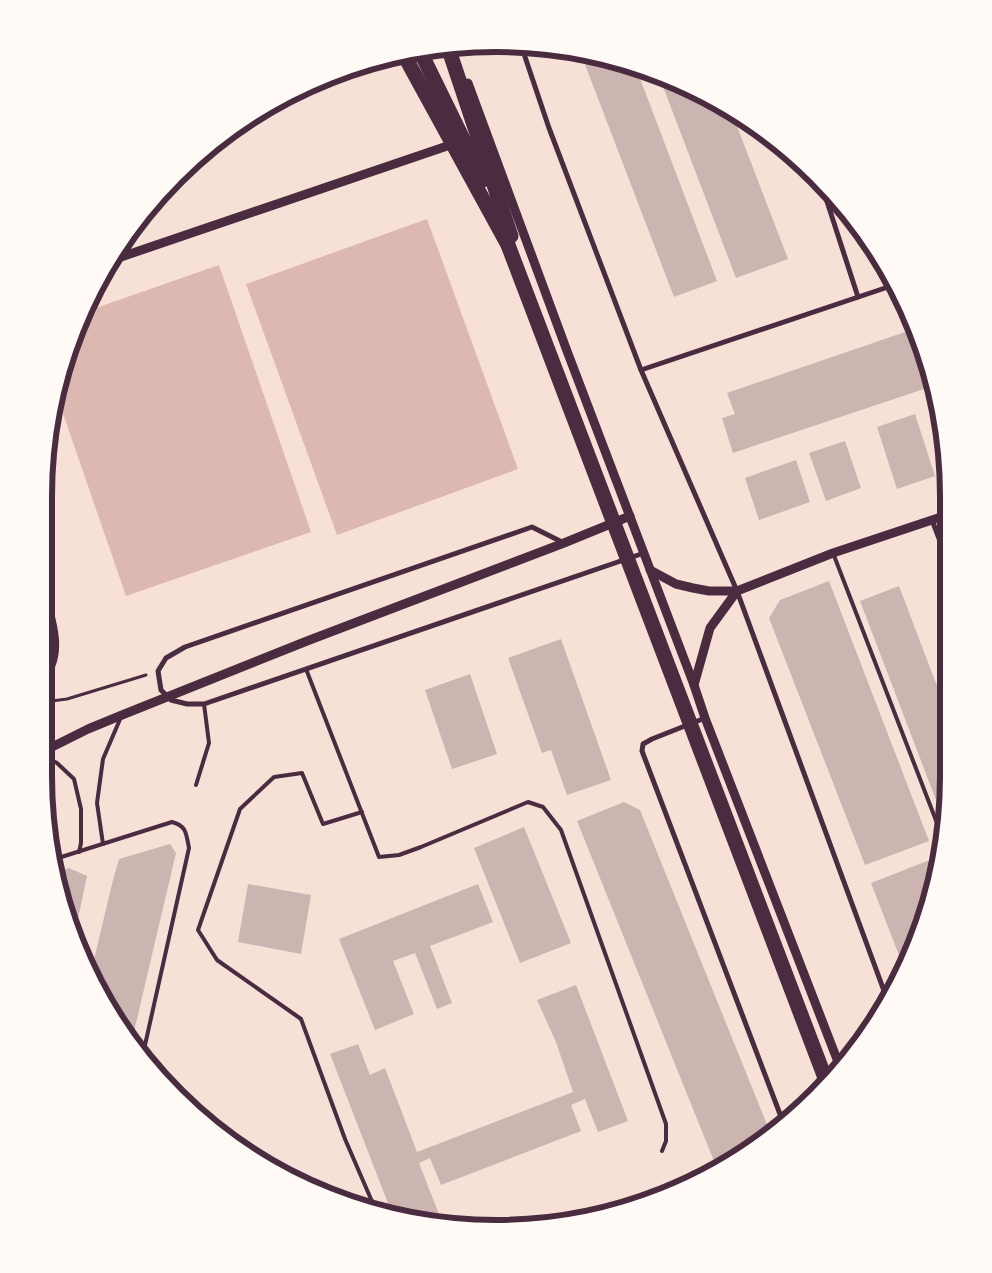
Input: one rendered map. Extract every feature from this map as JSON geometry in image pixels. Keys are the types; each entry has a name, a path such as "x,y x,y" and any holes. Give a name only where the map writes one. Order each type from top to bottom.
{"highway":[{"path":"451,55 512,238 828,1070"},
{"path":"423,59 512,238"},
{"path":"407,61 508,245 824,1075"}],"street":[{"path":"524,53 549,128 641,370 738,591 885,990"},
{"path":"458,54 705,718 837,1060"},
{"path":"123,256 486,133"},
{"path":"826,200 858,298"},
{"path":"641,370 887,287"},
{"path":"52,747 88,728 630,516"},
{"path":"650,570 676,584 709,591 738,591 833,553 940,517"},
{"path":"932,520 940,541"},
{"path":"564,543 532,527 185,647 166,658 158,671 161,690 171,700 187,704 204,704 644,553"},
{"path":"694,685 710,628 738,591"},
{"path":"52,623 56,638 52,662"},
{"path":"705,718 652,739 644,744 642,751 781,1116"}],"lane":[{"path":"833,553 937,824"},
{"path":"306,669 379,857 399,855 421,847 528,802 543,807 561,830 666,1124 666,1141 662,1150"},
{"path":"196,785 209,743 204,704"},
{"path":"103,844 97,804 103,758 122,715"},
{"path":"52,760 74,779 81,810 81,843 79,852"},
{"path":"362,812 323,824 302,773 274,777 240,809 198,930 217,960 301,1019 345,1139 372,1203"},
{"path":"60,858 172,822 179,824 185,830 189,848 144,1048"}],"path":[{"path":"52,701 68,699 158,671"}],"shaded area":[{"path":"427,219 518,469 337,535 246,284"},
{"path":"219,265 311,532 126,596 61,408 76,353 94,309"}],"building":[{"path":"584,61 639,76 717,281 674,297"},
{"path":"662,85 692,98 736,123 788,259 736,278"},
{"path":"908,331 926,388 733,453 722,418 735,414 727,393"},
{"path":"915,414 935,476 897,489 877,427"},
{"path":"845,441 861,488 826,501 809,453"},
{"path":"796,460 810,502 759,520 745,478"},
{"path":"829,581 929,841 865,865 769,618 780,600"},
{"path":"899,586 940,694 939,807 860,601"},
{"path":"561,639 611,780 567,795 551,750 542,753 508,658"},
{"path":"470,674 497,754 452,769 425,690"},
{"path":"624,802 640,810 768,1127 725,1157 714,1161 577,821"},
{"path":"524,827 571,943 520,963 474,848"},
{"path":"170,844 176,853 134,1033 112,999 93,963 119,859"},
{"path":"932,859 916,920 900,959 871,883"},
{"path":"69,868 87,876 77,923 68,892 62,870"},
{"path":"248,884 311,895 301,954 238,942"},
{"path":"478,884 493,922 430,946 452,1003 437,1009 415,953 393,961 414,1014 375,1030 339,939"},
{"path":"576,985 628,1121 598,1132 585,1099 571,1105 581,1131 441,1185 430,1158 419,1163 440,1217 390,1207 330,1054 358,1044 370,1075 385,1068 417,1152 573,1092 556,1042 537,1000"}]}
